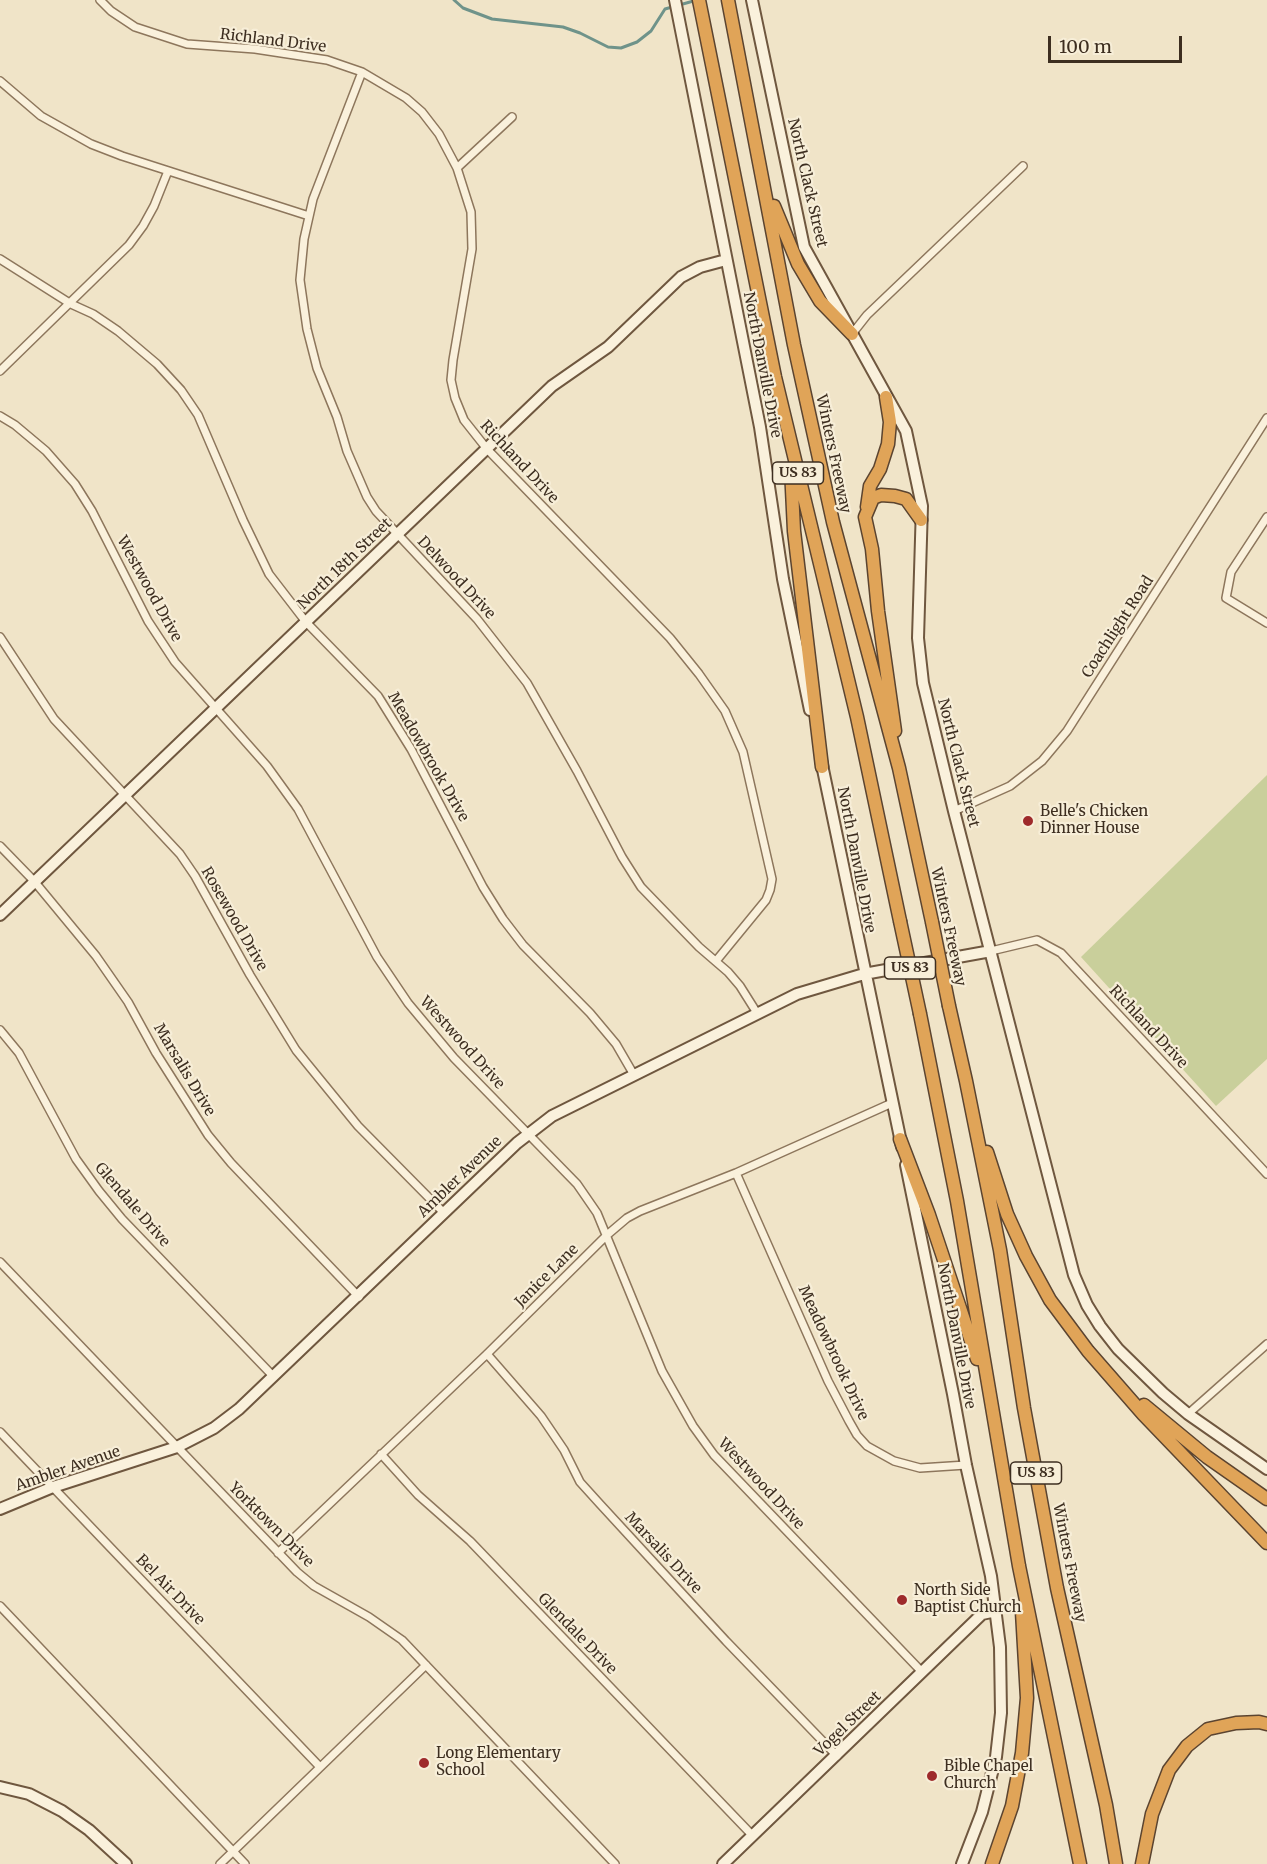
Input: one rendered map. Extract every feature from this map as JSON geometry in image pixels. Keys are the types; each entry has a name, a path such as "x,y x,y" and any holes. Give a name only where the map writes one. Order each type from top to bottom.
{"highway":[{"name":"US 83","path":"699,0 775,377 857,717 920,1014 957,1201 1019,1566 1080,1864"},
{"name":"Winters Freeway","path":"728,0 794,345 833,522 899,768 966,1081 1000,1250 1024,1408 1057,1588 1106,1805 1116,1864"},
{"path":"760,163 780,223 798,264 820,301 852,334"},
{"path":"886,397 890,422 888,444 880,469 870,486 865,517 872,549 899,768"},
{"path":"790,441 794,531 822,768"},
{"path":"865,517 873,498 888,495 906,500 921,520"},
{"path":"966,1081 1007,1214 1050,1300 1088,1351 1143,1414 1267,1543"},
{"path":"900,1139 929,1215 973,1346 992,1411"},
{"path":"1088,1351 1154,1414 1267,1498"},
{"path":"992,1864 1012,1806 1022,1753 1026,1709 1019,1566"},
{"path":"1142,1864 1152,1814 1169,1770 1187,1746 1208,1729 1236,1723 1267,1724"}],"main road":[{"name":"North Danville Drive","path":"675,0 760,427 783,579 966,1465 991,1576 1002,1673 1001,1713 996,1757 982,1812 962,1864"},
{"name":"North Clack Street","path":"752,0 804,247 906,431 922,506 919,649 923,683 1053,1201 1074,1275 1087,1305 1112,1341 1163,1393 1188,1414 1267,1469"},
{"name":"North 18th Street","path":"0,915 552,386 608,347 681,277 700,267 726,260"},
{"name":"Ambler Avenue","path":"0,1509 53,1487 177,1447 214,1428 239,1409 528,1133 552,1116 797,994 864,974 991,951"},
{"name":"Vogel Street","path":"723,1864 982,1614 996,1611"},
{"path":"0,1787 29,1794 62,1811 89,1830 126,1864"}],"street":[{"name":"Richland Drive","path":"100,0 111,11 135,27 187,44 255,49 327,60 362,72 406,98 422,112 439,134 457,168 471,213 472,249 451,380 464,420 487,449 670,638 725,711 748,771 772,879 765,900 716,961"},
{"name":"Delwood Drive","path":"362,72 313,199 304,239 300,280 307,329 317,368 337,417 347,451 367,497 376,511 477,619 527,683 617,848 641,886 740,986 757,1013"},
{"path":"0,81 40,116 68,132 122,156 309,216"},
{"path":"457,168 512,117"},
{"path":"852,334 867,315 1023,165"},
{"path":"0,371 123,252 143,226 168,171"},
{"name":"Meadowbrook Drive","path":"0,259 71,304 93,314 137,346 181,390 198,415 269,574 306,622 378,696 411,749 483,887 503,919 523,945 590,1013 616,1044 634,1075"},
{"name":"Westwood Drive","path":"0,416 15,424 46,451 75,484 92,511 148,621 175,662 267,766 298,809 377,957 408,1003 454,1058 577,1185 597,1213 662,1371 693,1426 714,1455 922,1672"},
{"name":"Coachlight Road","path":"954,811 1010,786 1042,761 1068,731 1267,418"},
{"path":"1267,517 1231,572 1226,598 1267,623"},
{"name":"Rosewood Drive","path":"0,637 54,719 180,854 296,1050 358,1126 444,1213"},
{"name":"Marsalis Drive","path":"0,846 34,881 90,947 128,1002 156,1053 208,1135 231,1163 358,1296"},
{"name":"Richland Drive","path":"991,951 1037,940 1061,953 1267,1174"},
{"name":"Glendale Drive","path":"0,1030 18,1053 76,1159 99,1191 122,1219 273,1376"},
{"name":"Janice Lane","path":"278,1553 627,1218 892,1104"},
{"name":"Meadowbrook Drive","path":"736,1173 828,1381 857,1435 879,1455 894,1461 920,1468 966,1465"},
{"name":"Yorktown Drive","path":"0,1262 278,1553 314,1586 369,1617 402,1640 615,1864"},
{"path":"1188,1414 1267,1344"},
{"name":"Marsalis Drive","path":"487,1354 541,1416 564,1450 580,1482 726,1641 837,1756"},
{"name":"Bel Air Drive","path":"0,1432 320,1767"},
{"name":"Glendale Drive","path":"381,1454 418,1495 470,1541 752,1835"},
{"path":"0,1606 245,1864"},
{"path":"220,1864 426,1665"}],"green space":[{"path":"1267,775 1267,1059 1216,1106 1081,957"}],"waterway":[{"path":"454,0 463,8 492,19 563,27 608,47 621,48 637,42 651,31 665,9 697,0"}],"place":[{"name":"Belle's Chicken Dinner House","path":"1028,821"},
{"name":"North Side Baptist Church","path":"902,1600"},
{"name":"Long Elementary School","path":"424,1763"},
{"name":"Bible Chapel Church","path":"932,1776"}]}
